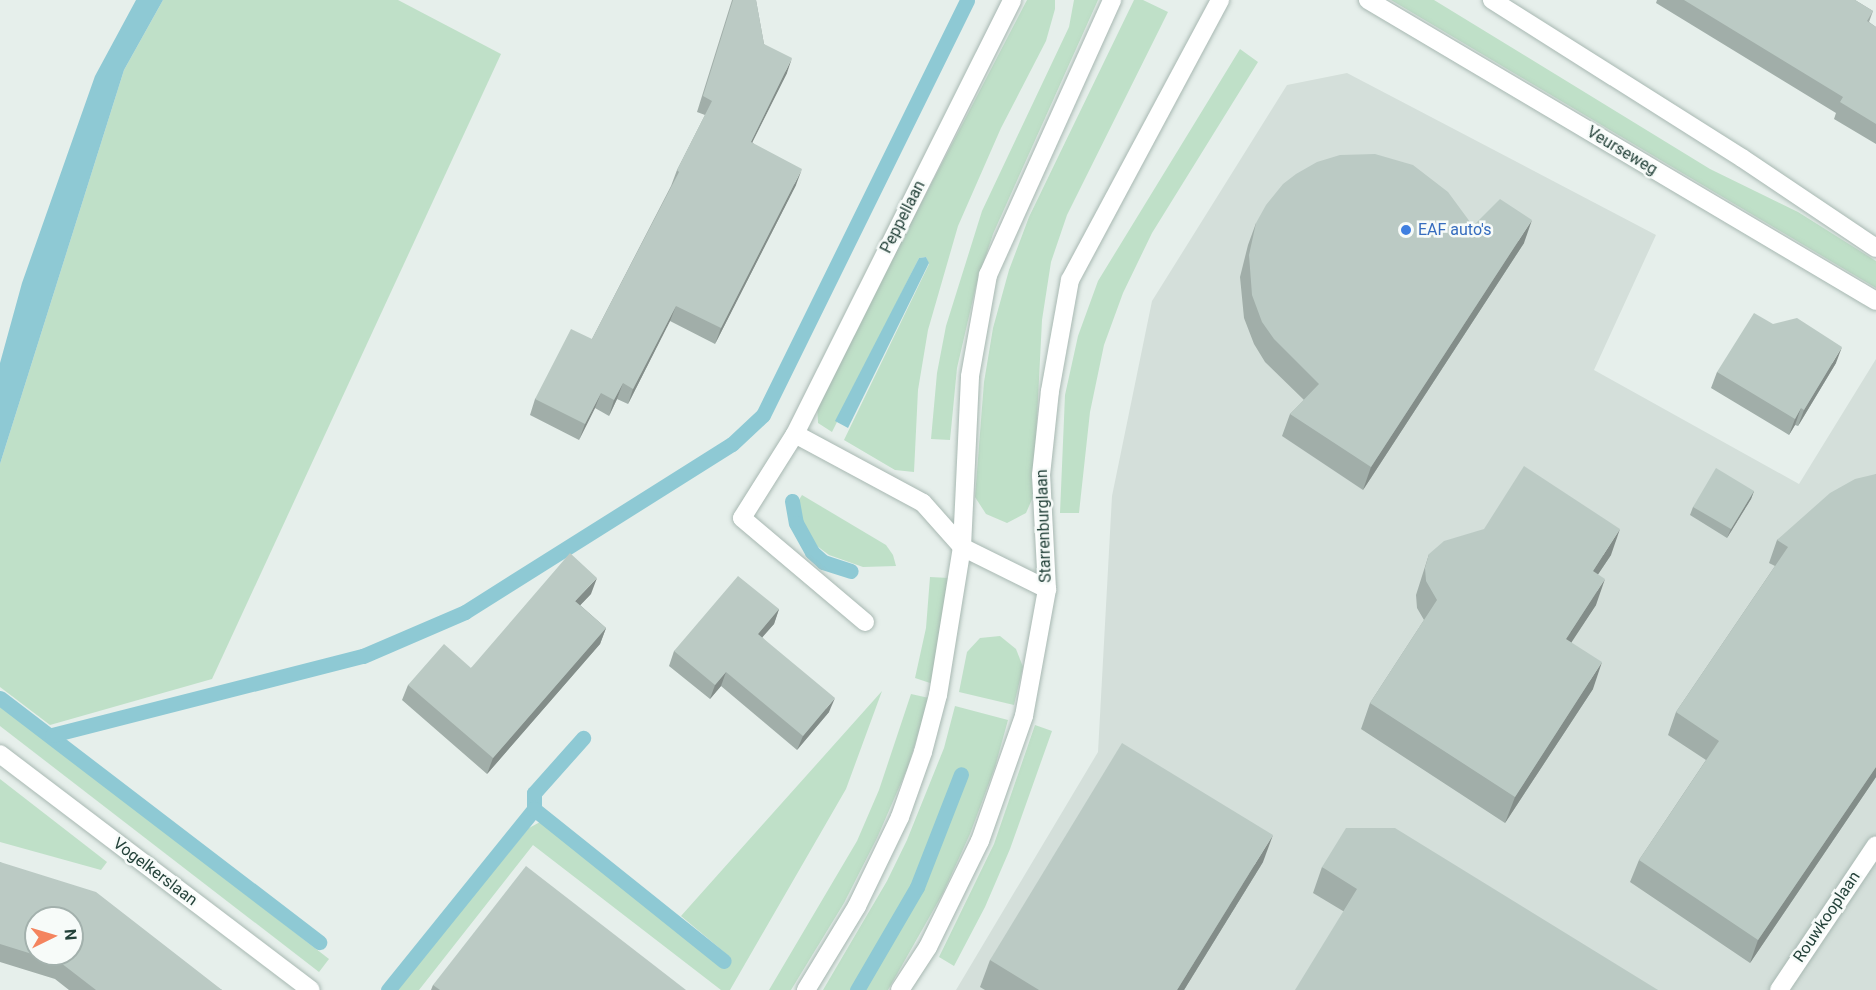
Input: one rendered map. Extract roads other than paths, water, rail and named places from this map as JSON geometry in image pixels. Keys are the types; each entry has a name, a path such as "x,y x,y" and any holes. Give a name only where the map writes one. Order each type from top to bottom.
{"street":[{"name":"Peppellaan","path":"865,622 742,518 795,434 1012,0"},
{"path":"806,990 857,906 900,817 938,695 962,547 970,376 988,275 1112,0"},
{"name":"Starrenburglaan","path":"900,990 927,946 980,841 1024,716 1047,589 1041,475 1050,391 1070,280 1220,0"},
{"name":"Veurseweg","path":"1368,0 1876,301"},
{"path":"1492,0 1742,158 1876,248"},
{"path":"795,434 923,503 962,547 1047,589"},
{"name":"Vogelkerslaan","path":"0,754 311,990"},
{"name":"Rouwkooplaan","path":"1779,990 1876,845"}],"water":[{"path":"136,0 163,0 124,70 0,464 0,363 22,283 95,76"},
{"path":"926,257 929,263 848,428 835,421 919,258"}],"waterway":[{"path":"52,735 363,656 465,612 732,444 763,415 967,0"},
{"path":"792,501 796,523 812,552 823,562 851,571"},
{"path":"0,698 319,942"},
{"path":"534,809 534,793 583,738"},
{"path":"857,990 917,887 961,774"},
{"path":"388,990 534,809 724,961"}],"place":[{"name":"EAF auto's","path":"1406,230"}]}
